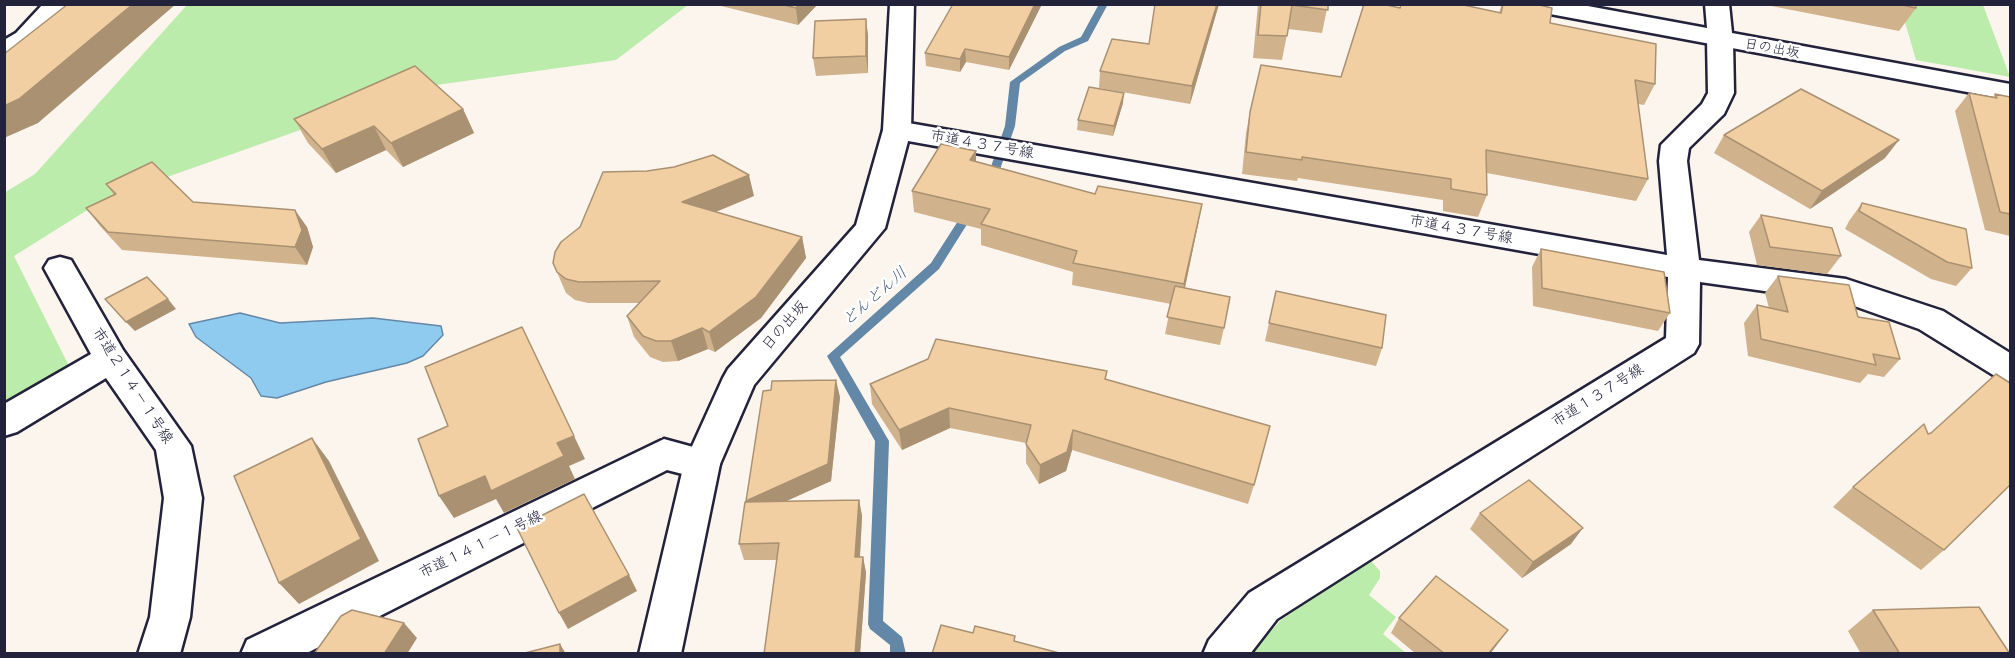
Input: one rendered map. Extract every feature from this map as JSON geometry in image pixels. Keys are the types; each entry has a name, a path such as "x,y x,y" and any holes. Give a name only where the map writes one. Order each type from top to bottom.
{"street":[{"path":"4,52 25,38 57,4"},
{"name":"日の出坂","path":"660,654 702,464 740,378 870,228 897,130 902,4"},
{"name":"日の出坂","path":"1534,4 2010,92"},
{"name":"市道１３７号線","path":"1224,654 1263,606 1682,344 1684,269 1673,161 1676,146 1714,108 1721,93 1717,4"},
{"name":"市道４３７号線","path":"897,130 1684,269 1846,291 1931,320 2010,369"},
{"name":"市道２１４－１号線","path":"60,268 111,359 172,446 183,498 170,617 159,654"},
{"path":"4,422 111,359"},
{"name":"市道１４１－１号線","path":"262,654 664,454 702,464"}],"green space":[{"path":"187,5 688,5 616,60 422,87 105,199 14,256 69,366 5,402 4,193 35,174"},
{"path":"1900,5 1983,5 2010,77 1916,60"},
{"path":"1371,561 1380,571 1380,578 1369,595 1396,617 1383,634 1406,653 1251,653 1282,619"}],"water":[{"path":"240,313 280,323 373,318 441,326 443,335 423,356 407,363 326,382 277,398 261,396 251,378 196,337 189,324"}],"building":[{"path":"68,4 133,4 19,99 4,106 4,54"},
{"path":"780,4 799,4 796,8"},
{"path":"953,4 1035,4 1009,57 965,49 960,59 925,53"},
{"path":"1155,4 1217,4 1192,86 1100,71 1112,39 1149,44"},
{"path":"1261,4 1328,4 1328,10 1292,5 1287,36 1258,35"},
{"path":"1364,4 1382,4 1400,8 1401,4 1459,4 1501,13 1503,4 1535,4 1552,8 1550,23 1656,44 1655,84 1635,80 1648,179 1486,150 1487,195 1451,189 1451,179 1302,157 1302,160 1246,152 1250,112 1261,65 1341,77"},
{"path":"1897,4 1915,4 1916,8"},
{"path":"866,19 866,56 813,58 815,21"},
{"path":"415,66 463,109 391,143 374,126 322,149 294,119"},
{"path":"1089,87 1124,93 1114,126 1078,120"},
{"path":"1801,89 1899,140 1822,191 1724,135"},
{"path":"1969,93 1997,98 1995,94 2010,97 2010,214 2000,212"},
{"path":"941,144 976,151 970,160 1095,194 1098,186 1202,204 1184,284 1073,263 1077,251 981,224 990,209 912,191"},
{"path":"713,155 749,175 682,202 802,237 756,297 709,332 702,328 671,341 656,341 643,336 627,316 660,281 579,282 566,279 557,272 553,263 555,252 561,242 580,227 603,172 647,171 674,167"},
{"path":"152,162 193,202 295,210 302,230 295,247 108,232 86,208 116,194 106,184"},
{"path":"1862,203 1966,229 1972,268 1947,262 1859,211"},
{"path":"1761,215 1832,228 1841,256 1770,247"},
{"path":"1541,249 1664,272 1670,313 1542,288"},
{"path":"1778,276 1849,285 1858,317 1889,322 1900,359 1873,354 1876,365 1761,339 1757,305 1788,312"},
{"path":"147,277 168,299 126,322 105,299"},
{"path":"1175,286 1230,297 1224,328 1167,317"},
{"path":"1276,291 1386,315 1382,348 1269,323"},
{"path":"522,327 574,436 557,443 564,456 491,491 485,476 439,496 418,439 448,426 425,367"},
{"path":"936,339 1107,371 1105,379 1270,426 1254,485 1073,430 1067,452 1040,465 1026,444 1031,425 949,408 899,430 870,384 928,359"},
{"path":"1996,374 2010,383 2010,485 1944,550 1853,487 1924,424 1928,434 1931,433"},
{"path":"836,380 828,464 746,501 763,391 771,390 772,381"},
{"path":"312,438 361,539 279,583 234,476"},
{"path":"1529,480 1583,528 1533,562 1480,513"},
{"path":"584,494 629,575 559,613 517,528"},
{"path":"859,500 855,557 863,557 855,654 764,654 779,543 739,544 745,502"},
{"path":"1436,576 1508,630 1488,654 1445,654 1399,618"},
{"path":"1979,607 2010,654 1900,654 1873,610"},
{"path":"352,610 404,623 384,654 314,654 341,616"},
{"path":"941,625 973,633 975,626 1015,636 1014,641 1063,654 932,654"},
{"path":"560,644 560,654 521,654"}],"waterway":[{"name":"どんどん川","path":"991,181 1010,126 1015,82 1062,49 1085,39 1104,4"},
{"name":"どんどん川","path":"898,654 897,642 875,624 882,441 833,356 935,266 971,210"}]}
